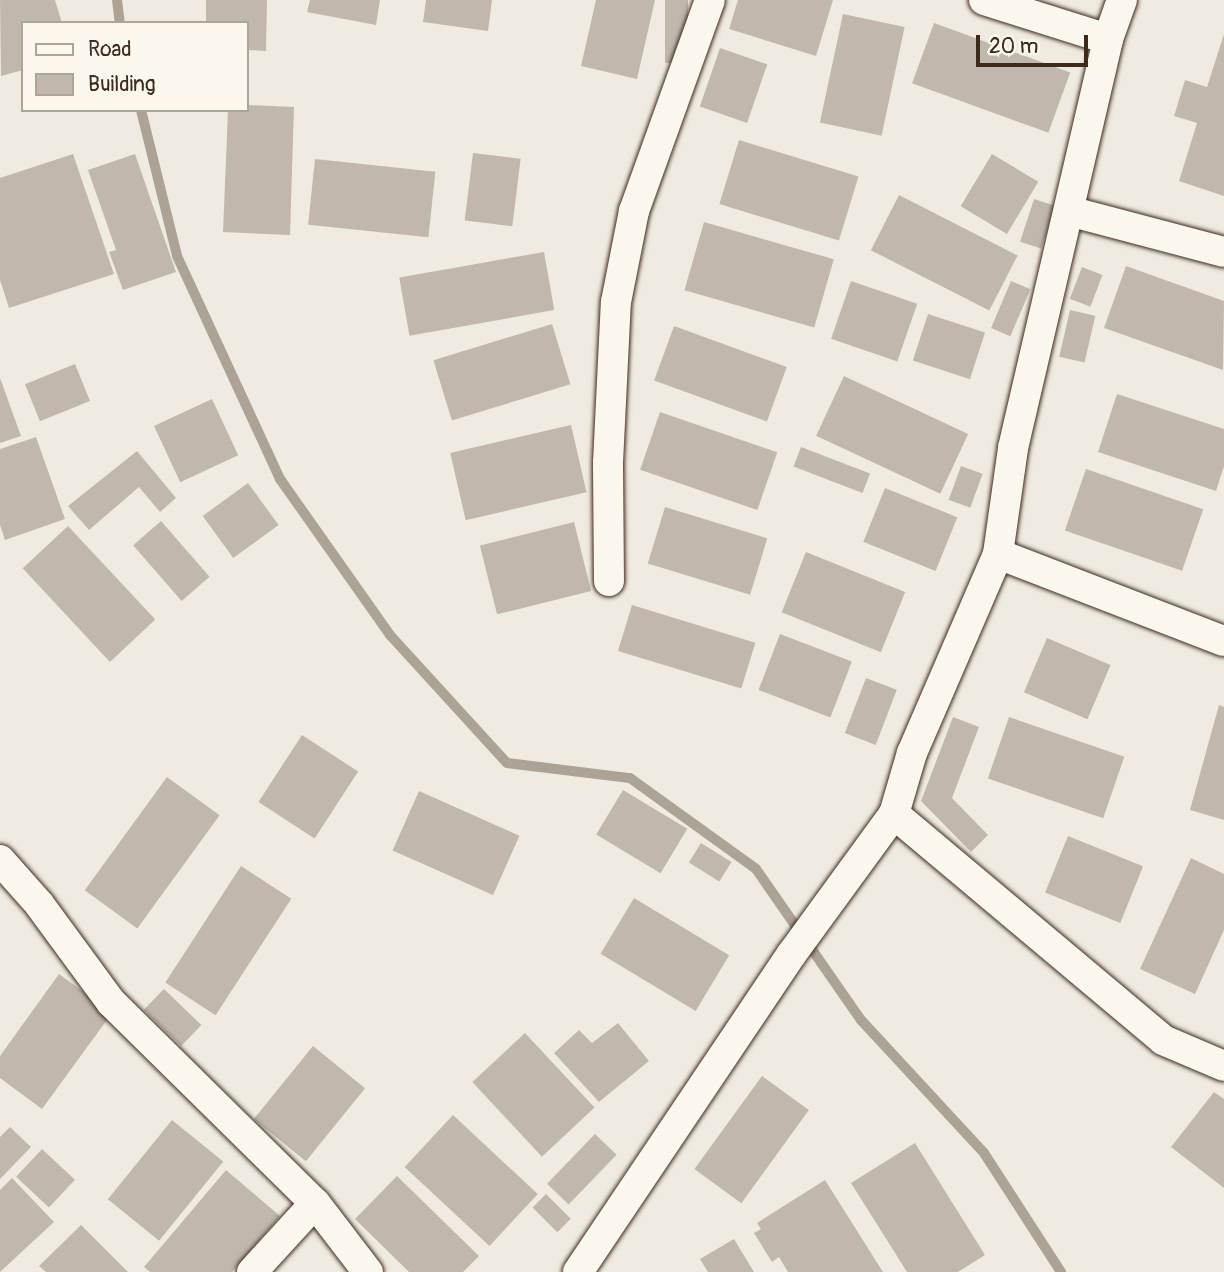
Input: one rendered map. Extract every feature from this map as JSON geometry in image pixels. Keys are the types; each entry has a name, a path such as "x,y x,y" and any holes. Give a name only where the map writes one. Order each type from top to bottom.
{"street":[{"path":"610,581 608,463 616,302 634,211 710,0"},
{"path":"984,0 1108,39"},
{"path":"578,1272 791,956 894,814 912,753 998,554 1013,448 1108,39 1122,0"},
{"path":"1069,211 1224,252"},
{"path":"998,554 1224,641"},
{"path":"894,814 1163,1040 1224,1066"},
{"path":"0,860 39,904 111,1002 315,1203 368,1272"},
{"path":"252,1272 315,1203"}],"building":[{"path":"0,0 55,0 61,21 21,21 21,71 1,76"},
{"path":"206,0 267,0 266,51 248,50 248,21 206,21"},
{"path":"310,0 380,0 376,25 307,12"},
{"path":"426,0 492,0 488,31 423,22"},
{"path":"596,0 655,0 637,79 581,66"},
{"path":"665,0 688,0 688,63 665,63"},
{"path":"738,0 833,0 816,56 729,29"},
{"path":"843,14 905,27 882,136 820,123"},
{"path":"934,23 1070,73 1048,133 912,83"},
{"path":"1224,34 1224,196 1179,181 1197,123 1174,116 1185,80 1207,87"},
{"path":"720,48 767,64 747,123 700,107"},
{"path":"248,105 294,107 290,235 223,232 228,112 248,112"},
{"path":"739,140 859,177 839,241 719,204"},
{"path":"473,153 521,159 512,226 465,220"},
{"path":"73,154 114,274 9,308 0,280 0,178"},
{"path":"135,154 176,272 123,290 109,252 116,250 88,170"},
{"path":"992,154 1038,182 1007,234 961,206"},
{"path":"315,159 435,172 428,237 308,225"},
{"path":"899,195 1018,255 989,311 871,250"},
{"path":"1034,199 1055,206 1041,249 1020,242"},
{"path":"704,222 834,259 814,327 684,290"},
{"path":"544,252 554,310 409,336 399,278"},
{"path":"1126,266 1224,301 1223,370 1104,328"},
{"path":"1082,267 1103,275 1090,307 1070,299"},
{"path":"851,281 917,304 897,361 831,339"},
{"path":"1011,281 1030,289 1010,336 991,328"},
{"path":"1070,310 1095,316 1085,363 1059,357"},
{"path":"928,314 985,333 970,379 913,361"},
{"path":"552,324 570,384 452,421 433,360"},
{"path":"674,326 787,367 767,422 654,381"},
{"path":"75,364 90,401 40,421 25,384"},
{"path":"844,376 968,434 940,494 816,436"},
{"path":"0,378 21,436 0,443"},
{"path":"1117,394 1224,429 1224,466 1216,491 1098,452"},
{"path":"212,399 238,455 180,482 154,426"},
{"path":"660,412 777,452 757,510 640,470"},
{"path":"571,425 587,492 466,520 450,453"},
{"path":"36,437 65,519 5,540 0,525 0,449"},
{"path":"801,447 870,474 863,493 793,467"},
{"path":"137,451 176,498 160,512 139,487 89,530 68,506"},
{"path":"961,466 983,474 970,508 949,500"},
{"path":"1086,469 1203,509 1182,571 1065,530"},
{"path":"248,483 279,525 233,558 203,516"},
{"path":"885,488 957,517 936,571 863,542"},
{"path":"665,507 767,538 750,595 648,563"},
{"path":"161,521 210,577 182,601 133,545"},
{"path":"574,522 591,591 497,614 480,545"},
{"path":"68,526 155,620 110,662 23,568"},
{"path":"806,552 905,592 881,652 782,612"},
{"path":"632,605 755,643 741,689 618,651"},
{"path":"780,634 852,662 830,718 758,690"},
{"path":"1047,638 1111,665 1087,719 1024,692"},
{"path":"866,678 897,690 876,745 845,733"},
{"path":"1219,705 1224,707 1224,820 1190,810"},
{"path":"953,717 979,727 952,798 988,835 971,852 921,801"},
{"path":"1009,717 1124,757 1103,818 988,778"},
{"path":"302,735 358,771 315,839 258,802"},
{"path":"167,777 220,815 137,928 85,890"},
{"path":"623,790 687,829 661,873 596,835"},
{"path":"419,791 519,836 493,895 393,850"},
{"path":"1068,836 1143,866 1120,923 1045,893"},
{"path":"701,843 732,862 719,882 689,863"},
{"path":"1191,858 1224,874 1224,930 1195,994 1140,969"},
{"path":"241,866 291,899 216,1015 165,983"},
{"path":"634,898 729,955 696,1011 601,954"},
{"path":"59,974 112,1013 42,1109 0,1078 0,1056"},
{"path":"164,989 201,1025 181,1046 144,1010"},
{"path":"618,1023 649,1061 599,1102 554,1053 579,1030 592,1043"},
{"path":"525,1033 595,1108 542,1157 472,1082"},
{"path":"313,1046 365,1088 306,1161 254,1119"},
{"path":"762,1076 809,1110 741,1203 694,1169"},
{"path":"1214,1092 1224,1099 1224,1188 1171,1147"},
{"path":"453,1115 538,1194 489,1246 405,1167"},
{"path":"172,1120 223,1162 159,1241 108,1199"},
{"path":"10,1127 31,1147 0,1179 0,1137"},
{"path":"595,1134 617,1155 569,1204 547,1184"},
{"path":"915,1143 985,1255 958,1272 907,1272 851,1183"},
{"path":"42,1149 75,1180 49,1207 16,1177"},
{"path":"226,1170 280,1216 232,1272 150,1272 144,1267"},
{"path":"397,1176 479,1256 463,1272 409,1272 355,1219"},
{"path":"12,1178 54,1222 0,1272 0,1190"},
{"path":"825,1180 883,1272 788,1272 779,1257 772,1262 754,1233 761,1229 757,1223"},
{"path":"546,1194 571,1219 557,1232 533,1207"},
{"path":"81,1225 128,1272 46,1272 39,1266"},
{"path":"734,1239 754,1272 708,1272 700,1259"}],"waterway":[{"path":"117,0 120,21"},
{"path":"141,112 177,256 280,479 390,635 507,763 630,778 756,869 861,1020 984,1153 1061,1272"}]}
